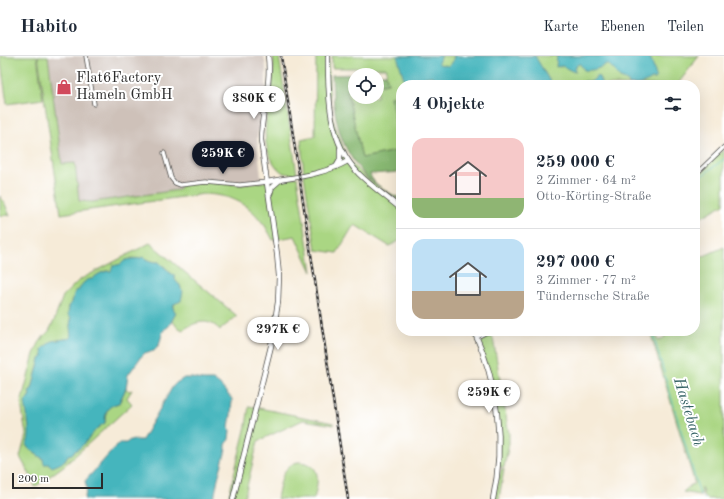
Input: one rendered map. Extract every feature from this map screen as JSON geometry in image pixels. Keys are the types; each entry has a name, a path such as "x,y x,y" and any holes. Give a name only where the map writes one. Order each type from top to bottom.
{"main road":[{"path":"233,499 271,346 276,318 278,276 277,254 262,151 261,129 268,86 268,56"},
{"path":"328,56 330,112 340,148 358,173 396,204"},
{"path":"336,168 340,160 340,148"},
{"path":"267,182 315,174 336,168 348,161"},
{"path":"269,200 272,187 280,180"},
{"path":"477,337 491,380 497,411 498,467 493,499"}],"street":[{"path":"86,56 94,104"},
{"path":"700,170 724,147"},
{"path":"164,153 172,178 180,185 206,182 240,185 267,182"}],"shaded area":[{"path":"40,56 264,56 266,67 266,85 257,138 262,186 64,210"}],"green space":[{"path":"0,56 37,56 43,99 7,104"},
{"path":"38,56 48,56 62,164 75,163 79,201 92,202 179,190 180,185 206,182 241,185 297,177 312,272 295,236 273,240 264,225 249,208 236,200 221,196 204,194 61,214"},
{"path":"273,56 279,56 297,174 284,173 278,169 269,153 266,140 267,112 274,70"},
{"path":"316,56 328,56 330,113 348,161 396,204 396,242 389,246 355,225 337,253 316,250 304,176 301,139 315,136"},
{"path":"332,56 699,56 681,80 396,80 396,96 390,97 396,123 396,149 395,151 362,158 350,104 384,104 384,84 388,83 386,74 387,68 332,68"},
{"path":"384,74 386,74 388,83 384,84"},
{"path":"332,75 348,75 348,104 350,104 362,158 396,151 396,172 370,174 374,181 396,196 396,198 367,177 349,154 339,130"},
{"path":"396,96 396,123 390,97"},
{"path":"724,149 724,204 700,218 700,171"},
{"path":"0,196 5,204 10,216 0,217"},
{"path":"150,243 237,316 220,330 216,326 207,322 198,323 183,330 177,327 172,320 175,313 173,308 181,289 180,285 159,262 146,259 131,258 111,271 105,271 97,275 79,290 75,291 73,300 68,307 71,319 70,326 72,338 52,341 42,349 43,356 40,359 28,399 28,421 30,433 29,449 44,460 44,464 66,460 68,454 72,454 81,447 95,430 105,423 106,412 109,407 119,403 126,388 129,391 132,390 127,398 132,404 65,465 35,487 34,482 20,457 26,435 21,403 34,354 39,343 49,331 63,296 79,280"},
{"path":"724,247 724,499 707,499 702,494 704,493 701,487 702,493 699,495 683,492 694,484 694,481 651,336 656,336 658,341 664,336 700,336 700,258"},
{"path":"476,336 489,336 493,338 509,434 509,444 504,467 498,467 498,440 491,380"},
{"path":"249,406 333,423 334,425 303,420 258,441 244,499 228,499 246,426"},
{"path":"298,462 306,463 312,466 317,474 317,486 314,499 277,499 282,477 292,464"},
{"path":"501,469 504,469 499,499 494,499"}],"water":[{"path":"397,56 442,56 438,62 439,64 448,66 452,63 454,56 535,56 549,80 433,80 432,76 425,77 422,80 404,80"},
{"path":"557,56 646,56 651,59 656,76 655,79 650,80 624,80 606,64 595,69 584,70 580,64 578,64 575,68 575,72 562,66 556,67"},
{"path":"597,76 600,80 593,80"},
{"path":"143,257 151,261 159,262 174,275 176,281 180,285 183,291 181,301 174,304 173,308 176,313 169,326 163,331 159,345 154,350 145,353 128,375 126,388 119,403 109,407 106,412 105,423 95,430 81,447 72,454 68,455 62,463 52,467 49,464 44,464 43,459 26,445 29,430 25,402 30,395 29,391 32,389 40,359 43,356 42,349 52,341 71,338 71,319 68,315 69,308 75,291 79,290 84,282 101,273 111,271 113,266 121,264 128,259"},
{"path":"184,378 213,380 220,385 232,399 229,439 226,445 214,499 84,499 87,490 85,481 119,443 126,443 130,440 142,440 173,386"}],"waterway":[{"path":"700,177 724,159"},
{"name":"Hastebach","path":"653,336 700,495 704,499"}],"railway":[{"path":"281,56 348,499"}],"place":[{"name":"Flat6Factory Hameln GmbH","path":"64,87"}]}
